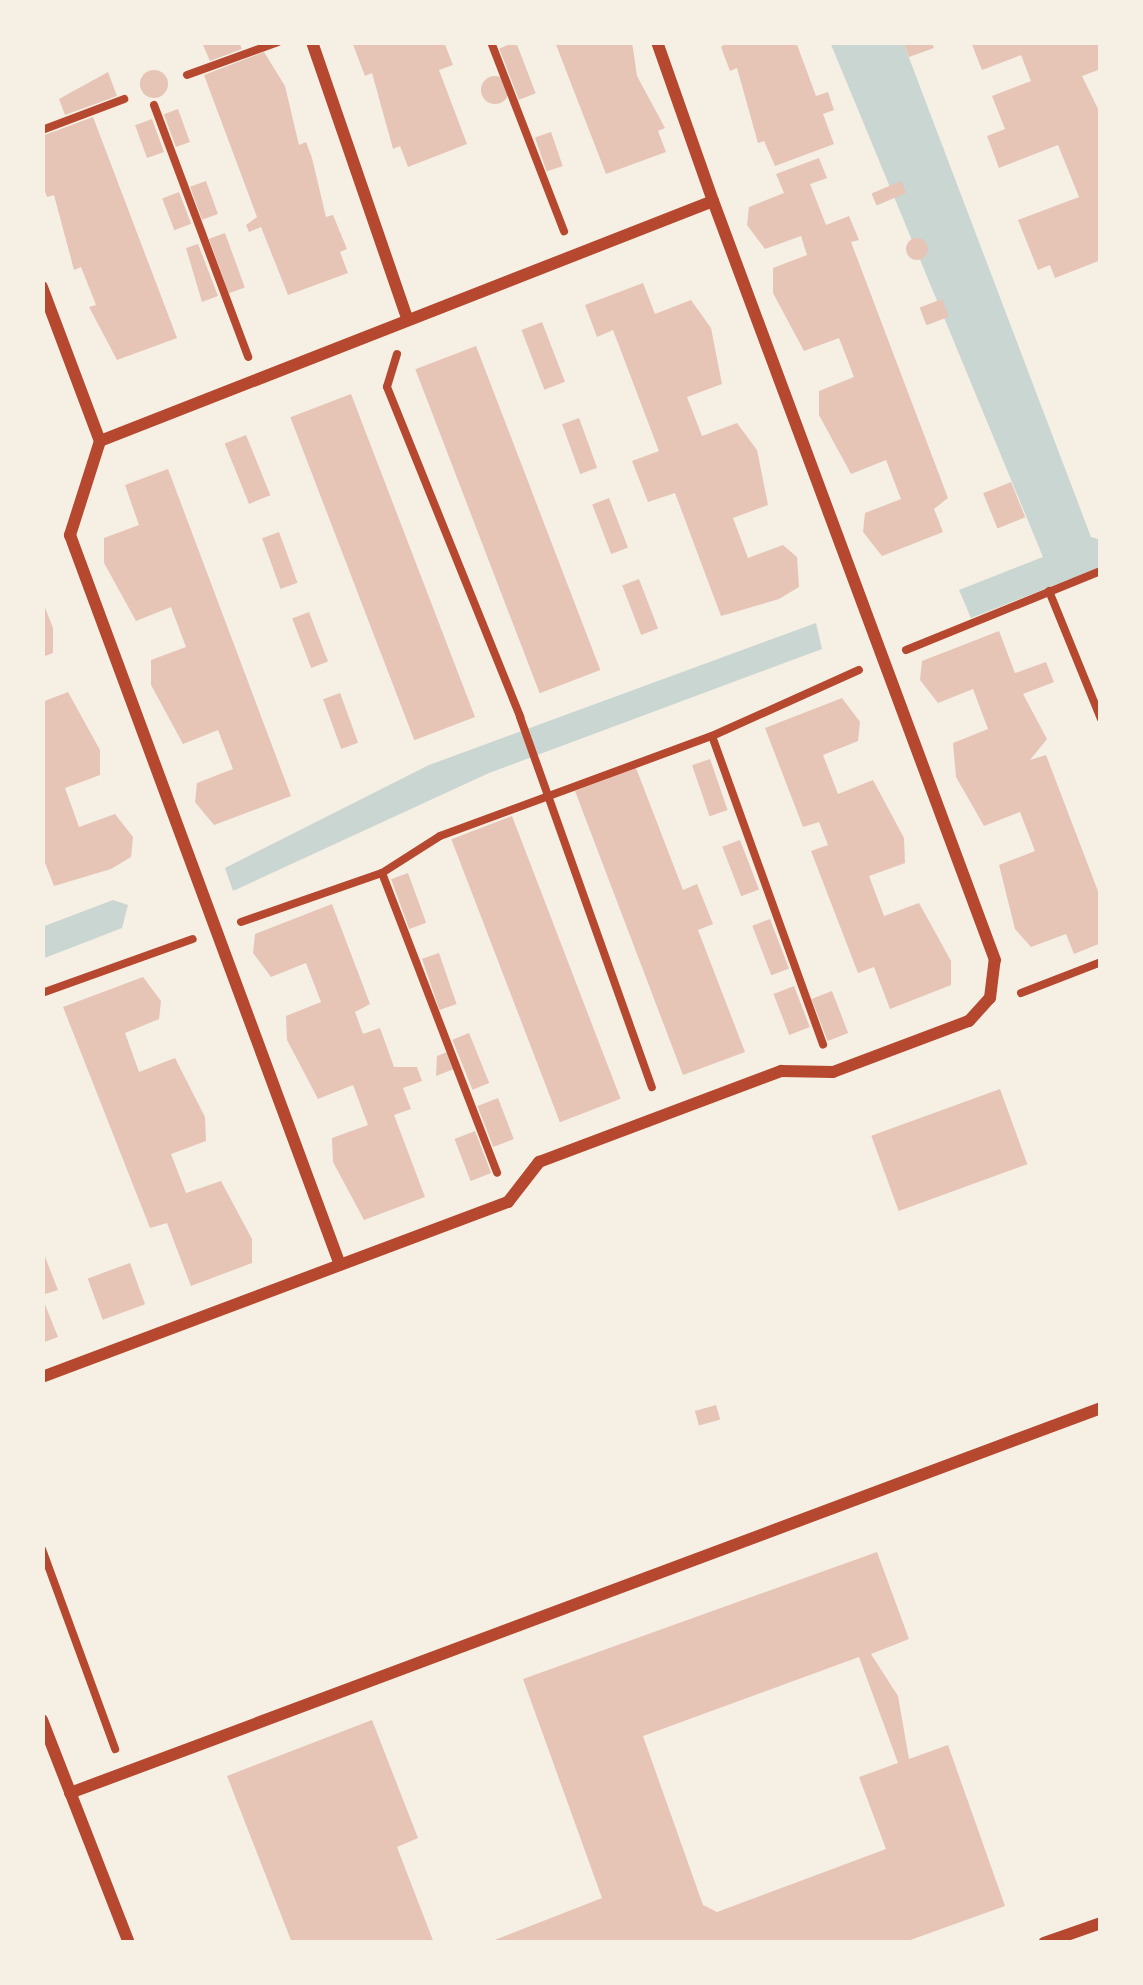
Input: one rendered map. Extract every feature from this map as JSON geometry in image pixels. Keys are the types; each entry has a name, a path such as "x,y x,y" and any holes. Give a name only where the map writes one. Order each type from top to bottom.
{"street":[{"path":"312,42 407,318"},
{"path":"42,1377 508,1202 539,1162 782,1071 833,1072 968,1021 990,998 994,960 879,662 658,42"},
{"path":"100,441 713,201"},
{"path":"42,286 100,441 70,535 340,1265"},
{"path":"70,1793 1101,1408"},
{"path":"42,1720 129,1943"},
{"path":"1044,1943 1101,1923"}],"path":[{"path":"187,75 278,42"},
{"path":"490,42 573,255"},
{"path":"42,130 124,100"},
{"path":"154,105 256,378"},
{"path":"407,318 387,387 520,717 663,1117"},
{"path":"42,993 382,872 440,836 712,736 1101,571"},
{"path":"1048,592 1101,719"},
{"path":"712,736 833,1072"},
{"path":"382,872 508,1202"},
{"path":"990,998 1101,962"},
{"path":"42,1549 124,1773"}],"shaded area":[{"path":"830,42 903,42 1091,537 1101,540 1101,567 971,618 959,590 1043,557"},
{"path":"816,623 822,649 489,773 233,891 225,868 429,765"},
{"path":"113,900 128,905 122,928 42,959 42,927"}],"building":[{"path":"239,42 242,49 210,61 203,45"},
{"path":"352,42 444,42 453,65 439,70 467,144 408,167 400,146 393,149 372,73 365,76"},
{"path":"516,42 536,93 519,100 499,48"},
{"path":"555,42 632,42 637,76 665,128 658,131 666,152 606,174"},
{"path":"727,42 796,42 816,96 828,92 834,110 823,114 834,144 775,166 764,141 758,143 737,68 730,71 721,47"},
{"path":"903,42 932,42 934,48 909,57"},
{"path":"971,42 1101,42 1101,69 1082,76 1101,115 1101,260 1055,278 1050,265 1038,270 1018,220 1079,197 1058,145 999,168 987,136 1005,129 992,96 1031,81 1021,55 982,70"},
{"path":"264,52 285,86 299,145 306,142 312,158 326,217 333,215 347,249 340,252 348,273 288,295 261,227 249,232 246,225 257,217 204,75"},
{"path":"154,70 164,74 168,84 164,94 154,98 144,94 140,84 144,74"},
{"path":"108,72 117,96 65,115 59,99"},
{"path":"495,76 505,80 509,90 505,100 495,104 485,100 481,90 485,80"},
{"path":"178,109 190,142 176,147 164,114"},
{"path":"93,117 177,338 117,360 89,307 96,305 81,267 74,270 54,195 47,197 42,184 42,136"},
{"path":"152,119 164,152 147,158 135,125"},
{"path":"551,132 563,166 547,172 535,138"},
{"path":"819,158 827,178 810,184 826,225 849,216 859,240 851,242 948,498 934,509 943,532 882,556 863,532 865,513 901,499 886,460 851,474 819,415 819,391 854,377 839,338 804,351 773,293 773,268 807,255 801,236 765,249 747,225 749,207 784,193 776,174"},
{"path":"206,181 218,214 202,220 190,187"},
{"path":"901,181 906,193 877,205 872,194"},
{"path":"179,192 191,224 174,230 162,198"},
{"path":"225,233 245,288 229,293 209,239"},
{"path":"917,238 928,249 917,260 906,249"},
{"path":"198,244 218,296 202,302 186,248"},
{"path":"643,283 655,314 691,300 711,328 722,384 687,397 702,436 737,423 757,450 768,505 733,518 748,558 783,545 797,557 799,587 779,599 721,616 675,493 648,502 632,461 659,451 613,330 597,337 585,305"},
{"path":"942,299 949,317 926,325 920,308"},
{"path":"542,322 565,382 544,390 521,330"},
{"path":"476,346 600,670 540,693 415,369"},
{"path":"351,394 475,717 414,740 290,417"},
{"path":"579,418 597,468 580,474 562,424"},
{"path":"246,435 270,495 249,504 225,444"},
{"path":"168,469 291,796 214,825 195,802 197,783 233,769 218,730 183,744 151,685 151,660 186,647 171,607 136,621 104,563 104,538 139,525 125,485"},
{"path":"1011,482 1025,517 997,528 983,493"},
{"path":"609,498 628,547 611,554 592,504"},
{"path":"279,532 297,583 281,589 262,538"},
{"path":"639,579 658,628 641,635 622,585"},
{"path":"42,600 53,628 53,653 42,657"},
{"path":"309,612 328,661 311,668 292,618"},
{"path":"999,631 1015,673 1046,662 1054,682 1023,694 1047,739 1030,760 1046,755 1101,899 1101,943 1074,954 1066,934 1031,947 1015,929 999,865 1035,851 1020,812 984,826 956,777 953,743 988,729 973,689 938,703 920,680 922,661"},
{"path":"68,692 100,750 100,775 65,788 79,827 115,814 133,837 131,857 111,869 54,886 42,855 42,702"},
{"path":"340,693 358,743 341,749 323,699"},
{"path":"842,698 860,722 858,741 823,755 838,794 873,780 904,838 905,863 869,876 884,916 919,903 951,961 951,985 890,1009 874,967 858,973 811,851 828,845 819,822 803,827 765,728"},
{"path":"710,759 728,810 710,816 692,765"},
{"path":"636,768 683,890 697,884 713,924 698,930 745,1052 683,1075 575,791"},
{"path":"512,816 621,1099 560,1122 451,839"},
{"path":"740,840 759,889 741,896 722,847"},
{"path":"408,873 426,923 409,929 391,879"},
{"path":"332,904 370,1004 355,1012 363,1034 380,1028 394,1067 417,1067 422,1081 403,1088 411,1109 394,1115 425,1197 364,1220 333,1162 332,1138 368,1125 353,1085 318,1099 287,1040 286,1016 321,1002 306,963 271,977 253,953 255,934"},
{"path":"770,919 789,968 771,975 752,926"},
{"path":"439,953 457,1004 440,1010 422,959"},
{"path":"143,977 161,1001 159,1019 125,1033 139,1072 175,1058 205,1117 206,1141 171,1154 186,1193 221,1181 252,1239 252,1263 191,1286 167,1223 150,1228 63,1007"},
{"path":"794,986 810,1027 789,1035 773,994"},
{"path":"832,991 848,1033 828,1041 811,999"},
{"path":"469,1033 489,1083 473,1090 452,1040"},
{"path":"447,1052 454,1069 436,1076 437,1056"},
{"path":"1000,1089 1027,1164 899,1211 871,1136"},
{"path":"498,1098 514,1139 493,1147 477,1106"},
{"path":"475,1131 491,1173 471,1181 454,1139"},
{"path":"42,1249 58,1290 42,1295"},
{"path":"130,1263 145,1304 103,1320 88,1278"},
{"path":"42,1297 58,1337 42,1343"},
{"path":"716,1405 720,1419 699,1425 695,1411"},
{"path":"877,1552 909,1639 871,1654 898,1696 909,1759 948,1745 1005,1906 902,1943 487,1943 602,1898 523,1679","holes":["859,1657 898,1763 859,1777 886,1849 717,1912 703,1905 643,1736"]},
{"path":"372,1720 418,1838 397,1847 434,1943 292,1943 227,1776"}]}
